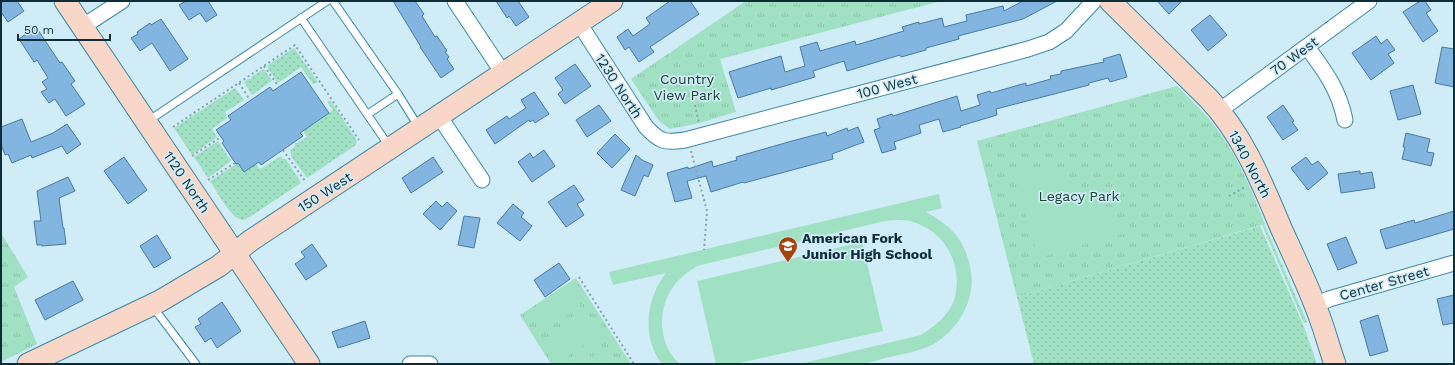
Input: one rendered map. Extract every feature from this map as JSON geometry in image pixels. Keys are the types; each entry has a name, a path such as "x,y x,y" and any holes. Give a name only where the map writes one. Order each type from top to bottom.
{"street":[{"name":"1120 North","path":"65,1 309,364"},
{"path":"82,27 122,1"},
{"path":"455,1 503,73"},
{"name":"150 West","path":"28,364 152,305 219,266 250,241 612,1"},
{"name":"100 West","path":"666,142 685,140 1028,49 1049,42 1066,31 1094,1"},
{"name":"1340 North","path":"1110,1 1220,111 1234,131 1252,164 1315,305 1335,364"},
{"name":"70 West","path":"1220,111 1369,1"},
{"name":"1230 North","path":"579,23 646,127 656,137 666,142"},
{"path":"1307,46 1330,78 1337,92 1345,120"},
{"path":"439,116 482,180"},
{"name":"Center Street","path":"1315,305 1329,299 1454,263"},
{"path":"410,364 430,364"}],"lane":[{"path":"146,122 326,1"},
{"path":"333,1 420,128"},
{"path":"301,18 390,148"},
{"path":"368,114 398,94"},
{"path":"152,305 196,364"}],"path":[{"path":"173,127 295,45 359,140"},
{"path":"264,66 279,87"},
{"path":"239,83 250,100"},
{"path":"695,104 700,123"},
{"path":"192,156 222,137"},
{"path":"283,150 304,182"},
{"path":"691,150 707,211 704,250"},
{"path":"208,180 235,162"},
{"path":"1229,196 1245,187"},
{"path":"579,277 634,364"}],"green space":[{"name":"Country View Park","path":"746,1 941,1 720,59 736,112 700,123 670,129 659,121 631,79"},
{"path":"294,48 318,82 313,84 301,67 278,83 268,68 268,65"},
{"path":"264,69 272,81 252,95 244,82 251,79 252,76"},
{"name":"Legacy Park","path":"1177,86 1206,116 1229,146 1246,179 1265,224 1017,297 977,141"},
{"path":"235,88 244,100 225,112 227,118 212,129 217,137 192,155 174,128"},
{"path":"331,101 357,141 356,145 307,178 291,156 290,150 295,146 295,144 307,137 303,131 333,110 327,102"},
{"path":"218,141 231,161 208,178 194,157"},
{"path":"281,156 283,159 286,159 301,183 247,219 241,220 235,217 227,208 210,181 238,163 244,172 256,164 260,169"},
{"path":"1037,170 1058,174 1085,188 1107,207 1121,234 1038,258 1015,175"},
{"path":"1241,171 1307,322 1304,323 1254,206"},
{"path":"939,194 942,208 926,212 951,229 962,243 966,252 969,261 972,284 966,307 961,318 954,327 936,343 917,351 868,363 800,364 921,335 945,316 952,305 957,288 955,264 944,244 936,235 927,228 916,223 904,220 885,221 697,266 675,284 668,296 662,316 662,327 667,347 680,364 662,364 650,338 649,319 652,301 657,287 666,273 613,285 609,272"},
{"path":"1260,226 1304,327 1317,364 1034,364 1017,297"},
{"path":"1,233 28,277 14,287 37,344 1,362"},
{"path":"862,242 883,331 735,364 716,364 697,281"},
{"path":"576,278 631,364 551,364 520,315"},
{"path":"570,289 581,307 543,331 532,313"},
{"path":"588,318 600,335 562,360 550,342"},
{"path":"607,347 618,364 581,364"}],"building":[{"path":"1,1 17,1 24,11 8,22 1,12"},
{"path":"186,1 208,1 217,15 206,22 200,13 189,20 179,5"},
{"path":"393,1 415,1 424,14 422,16 435,37 437,36 447,51 445,52 449,57 447,59 454,69 441,78 420,47"},
{"path":"496,1 518,1 529,17 516,26 509,16 507,18"},
{"path":"670,1 690,1 699,14 650,47 654,52 639,62 629,47 625,50 617,37 628,29 633,36 650,24 646,18"},
{"path":"1023,1 1057,1 1023,19 958,36 959,39 926,48 926,50 901,57 900,55 847,71 844,61 813,71 815,77 738,98 729,72 781,56 785,72 805,66 800,47 817,42 820,51 855,41 856,45 904,31 902,27 942,18 944,27 967,21 966,15 1003,6 1004,11"},
{"path":"1157,1 1182,1 1169,14"},
{"path":"1420,1 1425,1 1431,10 1426,13 1438,31 1423,42 1403,12"},
{"path":"1210,15 1227,35 1208,51 1191,30"},
{"path":"161,19 188,59 170,71 152,43 140,51 131,38 150,23 151,25"},
{"path":"36,27 60,63 62,62 75,81 71,84 85,104 66,116 55,99 49,103 41,92 47,89 42,82 48,78 37,60 34,62 19,39"},
{"path":"1376,36 1381,44 1387,39 1395,50 1388,54 1394,63 1371,80 1352,53"},
{"path":"1442,47 1454,49 1454,87 1435,83"},
{"path":"1120,54 1127,77 1110,82 1108,78 1089,83 1089,85 996,109 997,115 943,132 939,119 919,125 921,133 894,142 896,149 882,153 874,130 880,128 877,119 892,114 893,116 957,96 961,111 980,105 977,95 990,91 991,93 1026,83 1026,86 1051,79 1050,76 1061,74 1061,71 1104,62 1103,59"},
{"path":"575,64 591,86 565,104 558,94 563,90 555,78"},
{"path":"301,72 329,113 300,133 303,136 261,165 259,162 244,172 238,163 236,164 222,143 224,141 216,130 231,120 228,116 270,87 273,91"},
{"path":"1413,85 1421,114 1398,120 1390,91"},
{"path":"534,92 549,114 535,123 533,120 530,122 529,120 495,144 486,130 507,116 509,119 526,108 521,100"},
{"path":"599,105 611,121 587,137 576,120"},
{"path":"1283,105 1294,121 1292,122 1298,130 1283,140 1267,117"},
{"path":"22,119 31,142 53,133 67,124 81,144 67,154 62,146 32,158 31,155 12,163 8,154 5,155 1,144 1,127"},
{"path":"858,127 864,142 832,154 833,159 744,183 743,182 711,192 706,176 687,181 692,198 675,202 667,173 688,167 688,169 712,161 713,167 737,160 736,157 792,141 826,132 827,136 847,128 848,131"},
{"path":"1406,133 1430,139 1427,152 1434,153 1431,166 1402,159"},
{"path":"615,134 630,149 612,168 597,153"},
{"path":"544,150 555,166 532,182 518,162 530,153 533,158"},
{"path":"636,155 642,160 653,165 648,177 644,175 635,196 621,190"},
{"path":"124,157 147,190 128,204 104,171"},
{"path":"433,157 443,172 411,193 402,178"},
{"path":"1306,157 1312,165 1318,161 1328,173 1308,190 1291,168"},
{"path":"1360,171 1360,174 1372,172 1375,188 1341,193 1338,174"},
{"path":"68,177 75,191 59,198 66,244 37,245 34,221 41,221 37,191"},
{"path":"574,185 584,200 577,204 584,215 566,227 548,202"},
{"path":"436,201 442,207 447,202 457,211 440,230 423,214"},
{"path":"513,204 524,213 521,217 532,226 520,241 497,223"},
{"path":"1454,211 1454,229 1386,249 1380,230 1414,220 1415,223"},
{"path":"464,216 480,218 474,248 458,245"},
{"path":"157,235 171,258 154,268 140,246"},
{"path":"1346,237 1357,263 1338,270 1327,244"},
{"path":"312,244 327,266 306,280 295,264 305,257 301,252"},
{"path":"559,263 570,279 545,297 534,280"},
{"path":"73,281 83,300 45,320 35,300"},
{"path":"1454,295 1454,323 1443,325 1437,299"},
{"path":"222,302 241,331 217,348 211,338 205,342 195,327 201,324 198,319"},
{"path":"1378,315 1388,351 1370,356 1360,321"},
{"path":"365,321 370,338 338,348 332,332"}],"place":[{"name":"American Fork Junior High School","path":"788,263"}]}
